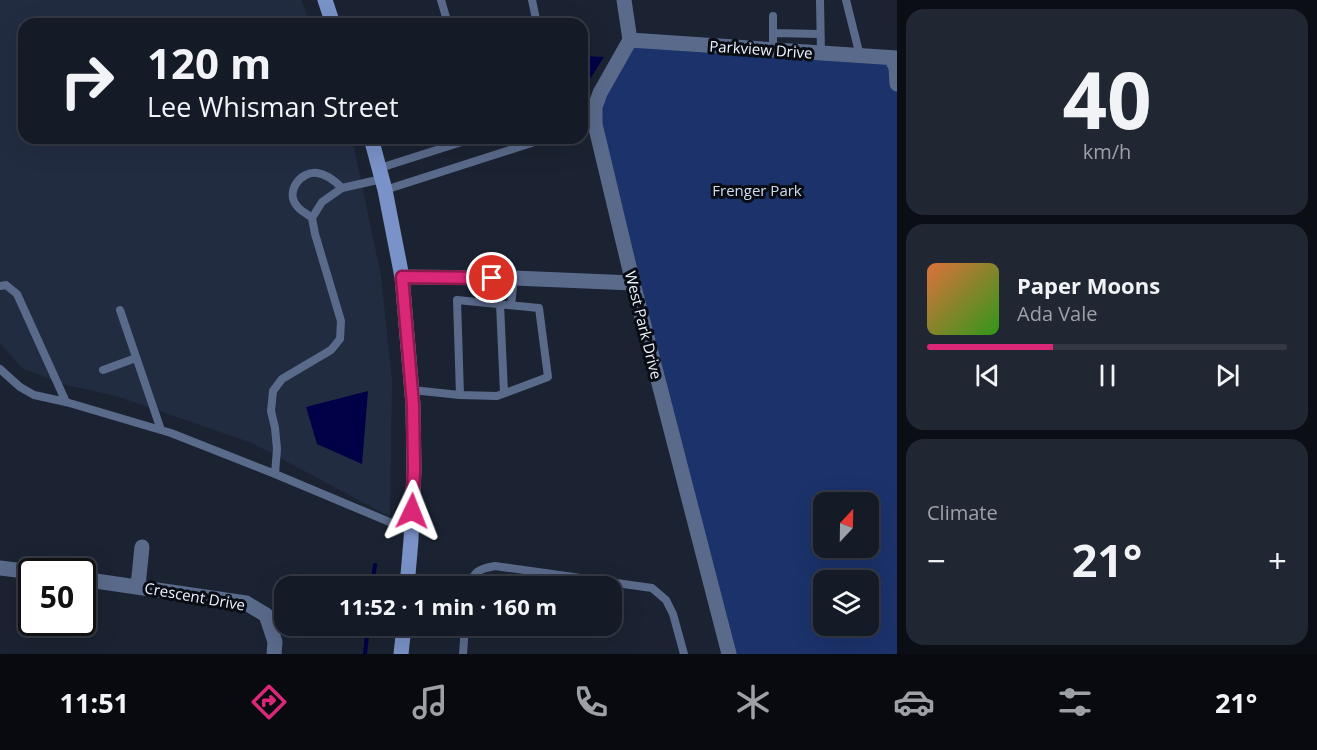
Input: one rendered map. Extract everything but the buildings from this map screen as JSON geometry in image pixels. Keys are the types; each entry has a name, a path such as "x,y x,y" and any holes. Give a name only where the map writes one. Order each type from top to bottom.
{"main road":[{"path":"325,0 331,18"},
{"path":"373,144 402,277 412,390 414,470 408,576"},
{"path":"401,654 403,636"}],"street":[{"path":"624,0 630,40"},
{"name":"Parkview Drive","path":"630,40 894,58"},
{"name":"West Park Drive","path":"630,40 600,93 588,126 633,284 729,654"},
{"path":"894,58 897,84"},
{"path":"402,277 514,278 633,284"},
{"path":"138,586 142,547"},
{"path":"0,568 18,570"},
{"name":"Crescent Drive","path":"96,581 246,603 266,615 275,642 274,654"}],"lane":[{"path":"441,0 446,18"},
{"path":"532,0 536,18"},
{"path":"820,0 820,53"},
{"path":"846,0 860,56"},
{"path":"773,16 773,50"},
{"path":"773,33 820,34"},
{"path":"382,179 461,144"},
{"path":"312,218 322,202 342,188 523,144"},
{"path":"275,474 277,449 276,428 271,411 273,391 282,379 331,350 340,339 341,321 312,218 296,205 292,193 296,181 305,175 317,173 332,178 342,188"},
{"path":"511,305 514,278"},
{"path":"0,286 6,285 17,294 66,402"},
{"path":"412,390 460,395 497,396 548,377 538,308 457,300 460,395"},
{"path":"500,304 504,393"},
{"path":"120,310 161,430"},
{"path":"103,370 136,358"},
{"path":"0,369 20,387 34,395 161,430 275,474 411,531"},
{"path":"473,576 482,568 495,566 566,576"},
{"path":"622,584 652,588 666,600 673,614 684,654"},
{"path":"463,654 464,636"}],"shaded area":[{"path":"0,0 301,0 308,18 18,18 18,144 353,144 381,276 392,380 390,517 252,443 116,396 62,384 22,368 0,343"},
{"path":"588,56 604,57 588,82"},
{"path":"368,391 362,464 317,444 306,407"}],"green space":[{"name":"Frenger Park","path":"630,40 891,58 897,79 897,654 730,654 595,107"}],"waterway":[{"path":"373,576 375,565"},
{"path":"365,654 367,636"}],"route":[{"path":"412,511 413,405 402,277 492,278"}]}
